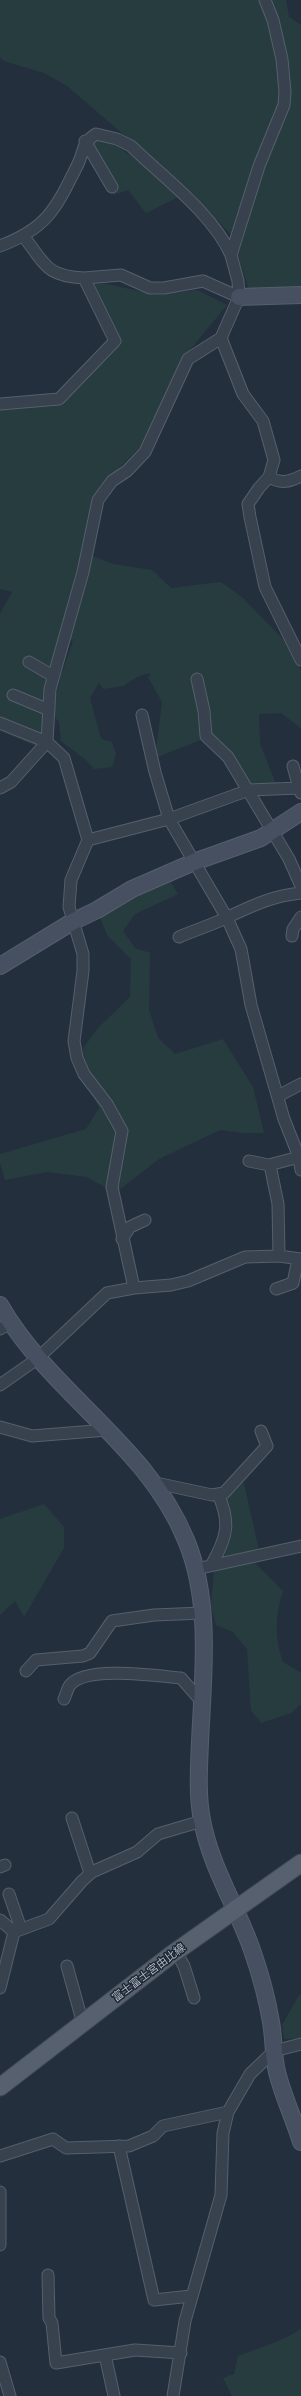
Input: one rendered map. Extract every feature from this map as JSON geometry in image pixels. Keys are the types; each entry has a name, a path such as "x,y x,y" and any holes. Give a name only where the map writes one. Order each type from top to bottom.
{"main road":[{"name":"富士富士宮由比線","path":"0,2087 235,1908 301,1863"}],"street":[{"path":"231,255 259,166 284,105 282,60 273,20 265,0"},
{"path":"0,246 24,237 47,219 79,162 85,141 96,134 117,139 131,146 202,213 218,232 231,255 238,281 239,297 221,338 188,359 150,444 127,470 112,481 98,500 83,572 50,689 47,742 11,782 0,788"},
{"path":"85,141 112,188"},
{"path":"24,237 51,272 66,277 84,278 121,275 150,288 164,288 203,281 239,297 301,295"},
{"path":"0,404 59,399 115,341 84,278"},
{"path":"221,338 243,394 263,421 274,460 269,477 248,504 265,587 301,660"},
{"path":"269,477 277,482 287,482 301,476"},
{"path":"29,662 53,676"},
{"path":"197,680 204,711 206,736 228,757 249,790 289,859 301,886"},
{"path":"12,695 49,710"},
{"path":"142,715 155,772 169,819 227,918 241,949 252,1005 284,1119 299,1157 301,1170"},
{"path":"0,723 47,742 64,758 88,840 71,880 68,907 83,954 84,971 74,1042 77,1058 84,1074 107,1104 122,1131 112,1186 122,1239 134,1288"},
{"path":"88,840 169,819 249,790 300,791 293,766"},
{"path":"0,966 72,922 97,910 132,889 194,862 239,847 274,832 301,812"},
{"path":"178,937 227,918 253,904 280,896 301,894"},
{"path":"292,936 293,929 301,917"},
{"path":"278,1096 301,1084"},
{"path":"249,1161 270,1165 299,1157"},
{"path":"270,1165 278,1204 279,1256"},
{"path":"122,1239 130,1227 145,1220"},
{"path":"0,1385 37,1359 107,1293 134,1288 171,1285 188,1281 245,1257 279,1256 300,1259 293,1283 276,1289"},
{"path":"0,1305 5,1326 142,1465 156,1483 186,1539 196,1569 202,1613 202,1702 199,1767 202,1820 235,1908 252,1948 265,1993 271,2022 277,2072 301,2142"},
{"path":"0,1426 32,1436 107,1430"},
{"path":"156,1483 212,1495 224,1493 268,1446 261,1431"},
{"path":"212,1564 222,1546 227,1523 225,1510 218,1494"},
{"path":"196,1569 212,1564 301,1546"},
{"path":"26,1671 36,1660 83,1656 90,1653 112,1621 154,1615 202,1613"},
{"path":"64,1699 71,1685 81,1678 95,1675 137,1674 181,1678 202,1702"},
{"path":"72,1818 90,1873"},
{"path":"0,1920 17,1930 49,1920 90,1873 137,1852 158,1834 202,1820"},
{"path":"0,1988 17,1930 9,1894"},
{"path":"176,1952 184,1966 194,1998"},
{"path":"67,1966 83,2024"},
{"path":"173,2396 191,2296 221,2196 223,2133 228,2112 250,2074 274,2052 301,2044"},
{"path":"0,2156 53,2139 66,2148 129,2146 153,2136 163,2126 228,2112"},
{"path":"119,2146 154,2300 191,2296"},
{"path":"0,2192 0,2246"},
{"path":"48,2275 49,2318 52,2323 56,2363 135,2350 181,2353"},
{"path":"105,2355 114,2396"},
{"path":"0,2362 10,2396"}],"green space":[{"path":"0,0 286,0 289,17 301,25 301,286 249,290 232,236 193,194 67,86 44,73 4,61 0,57"},
{"path":"94,139 105,141 127,153 150,171 178,197 146,213 128,190 114,195 89,152"},
{"path":"93,281 157,295 197,290 227,305 184,357 145,442 113,474 85,546 59,656 53,708 61,675 73,641 68,640 87,554 113,564 152,570 171,588 221,582 243,598 283,639 301,671 301,728 281,713 259,714 260,744 276,784 246,791 208,737 155,758 162,702 148,677 151,673 139,676 123,686 103,689 99,683 90,698 101,739 112,742 116,754 112,767 94,769 86,760 61,741 59,722 52,714 41,748 0,731 0,614 12,592 0,589 0,409 60,404 119,343"},
{"path":"168,878 178,894 135,914 123,931 135,948 150,953 149,1010 158,1038 175,1054 223,1039 253,1087 264,1133 243,1133 220,1130 159,1159 115,1193 87,1177 47,1172 5,1180 0,1163 0,1154 86,1129 99,1108 84,1077 83,1048 99,1027 130,997 131,959 107,935 97,910"},
{"path":"243,1479 260,1555 255,1563 283,1591 277,1618 277,1635 280,1653 283,1662 301,1673 301,1704 291,1713 261,1723 251,1710 247,1649 233,1632 216,1625 211,1606 214,1570 225,1498"},
{"path":"44,1504 64,1527 64,1548 24,1617 15,1601 0,1615 0,1519"},
{"path":"299,1995 301,1995 301,2038 284,2039 282,2025"},
{"path":"301,2329 301,2396 232,2396 223,2378 234,2374 238,2356 279,2341"}]}
